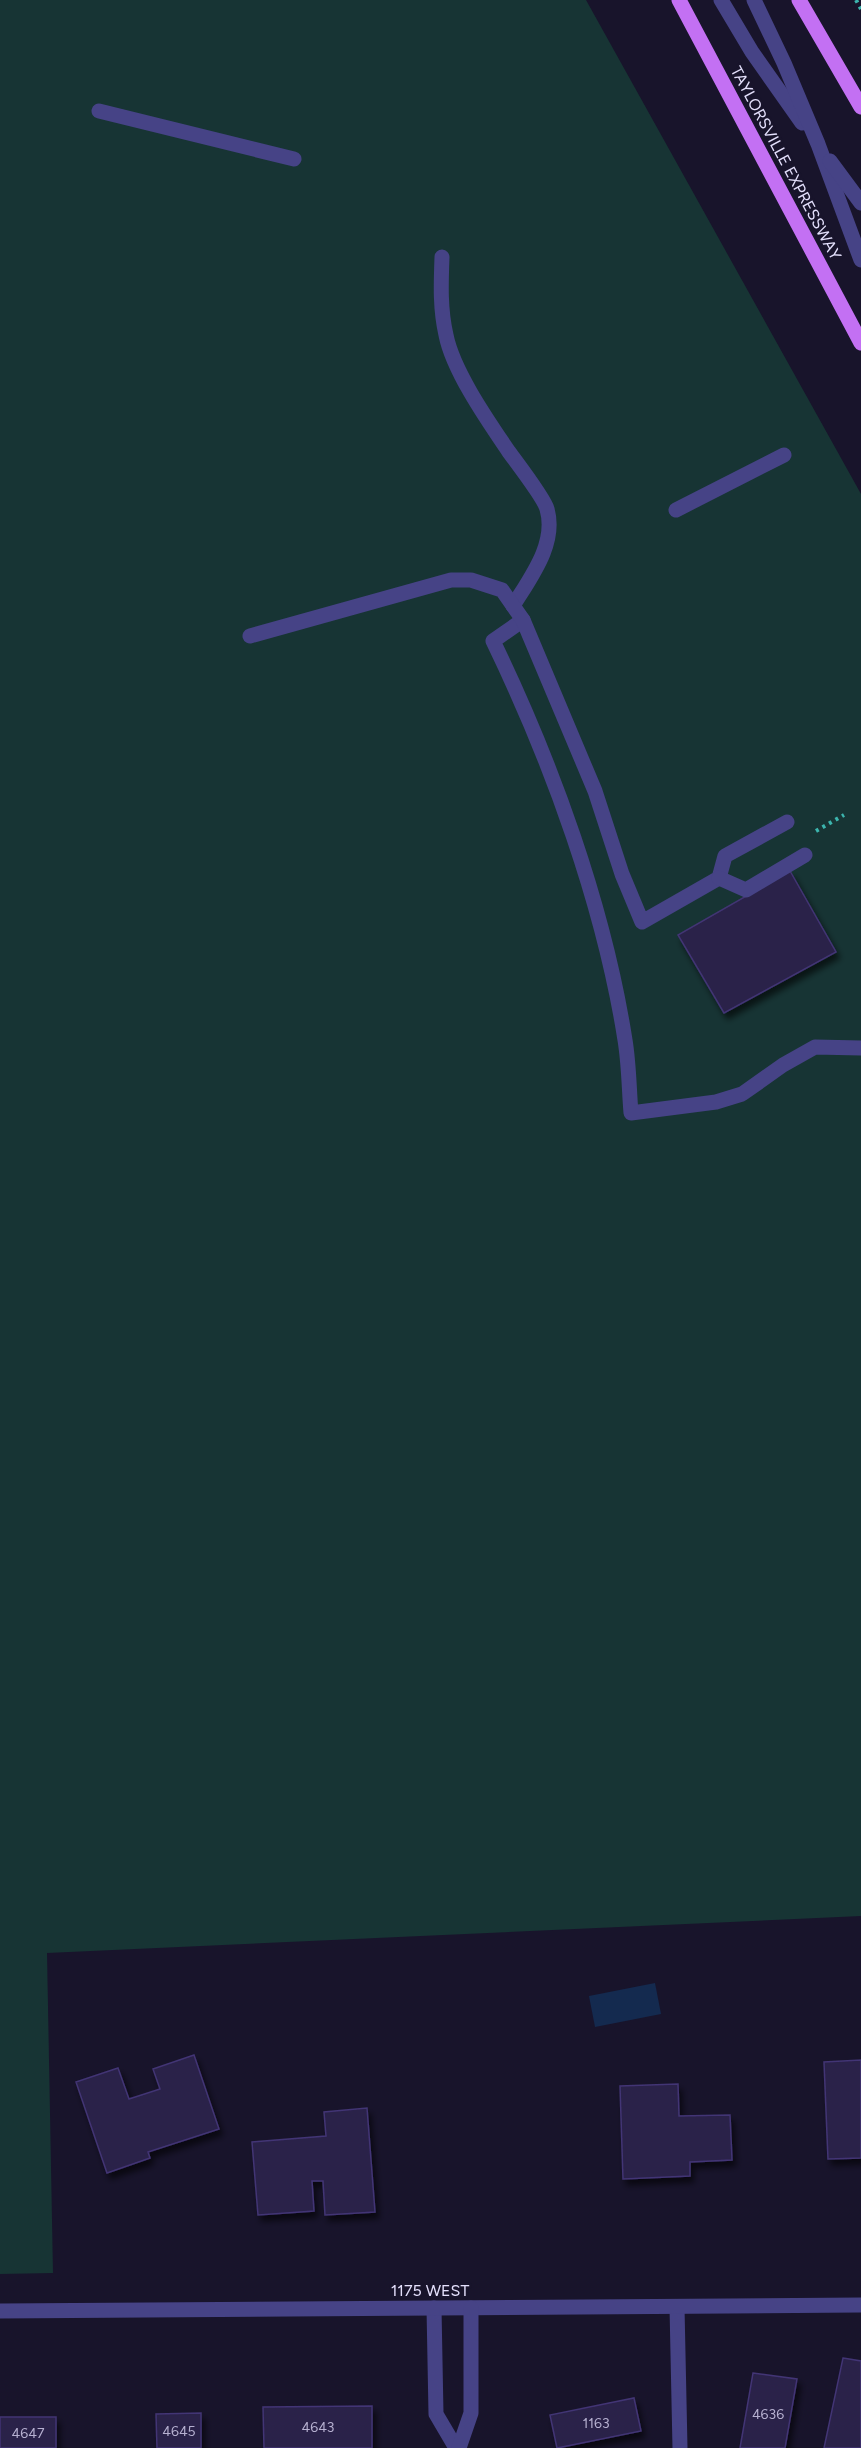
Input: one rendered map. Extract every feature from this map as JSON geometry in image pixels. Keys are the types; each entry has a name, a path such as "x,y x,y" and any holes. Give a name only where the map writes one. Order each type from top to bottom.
{"main road":[{"name":"TAYLORSVILLE EXPRESSWAY","path":"679,0 861,343"},
{"path":"799,0 861,107"}],"street":[{"path":"721,0 752,52 861,204"},
{"path":"754,0 784,63 818,144 861,260"},
{"path":"99,111 294,159"},
{"path":"442,257 441,300 446,338 459,368 487,418 547,508 549,533 538,567 513,606"},
{"path":"676,510 784,455"},
{"path":"250,636 451,580 471,580 502,590 523,620 595,791 622,874 642,922 719,878 725,856 787,822"},
{"path":"523,620 493,641 533,728 585,874 606,949 625,1041 631,1113 716,1102 742,1094 783,1065 815,1047 861,1048"},
{"path":"719,878 746,890 805,855"},
{"name":"1175 WEST","path":"0,2312 861,2306"},
{"path":"677,2307 680,2448"},
{"path":"434,2308 436,2414 457,2448"},
{"path":"457,2448 471,2413 471,2308"}],"path":[{"path":"856,0 861,9"},
{"path":"807,836 844,815"}],"green space":[{"path":"0,0 586,0 861,494 861,1916 47,1953 53,2273 0,2274"}],"water":[{"path":"655,1983 661,2014 595,2027 589,1996"}],"building":[{"path":"790,871 836,952 724,1013 678,935"},
{"path":"194,2055 219,2129 148,2152 150,2158 107,2173 76,2082 118,2068 129,2099 160,2089 153,2069"},
{"path":"861,2060 861,2158 828,2159 824,2062"},
{"path":"678,2084 679,2116 730,2115 732,2160 690,2162 690,2176 623,2179 620,2086"},
{"path":"367,2108 375,2212 325,2215 323,2181 312,2181 314,2211 258,2215 252,2142 326,2136 324,2112"},
{"path":"843,2358 861,2361 861,2448 824,2448"},
{"path":"753,2373 797,2379 785,2448 740,2448"},
{"path":"634,2398 641,2431 557,2448 550,2415"},
{"path":"372,2406 372,2448 264,2448 263,2407"},
{"path":"201,2413 201,2448 157,2448 156,2414"},
{"path":"0,2417 56,2417 56,2448 0,2448"}]}
